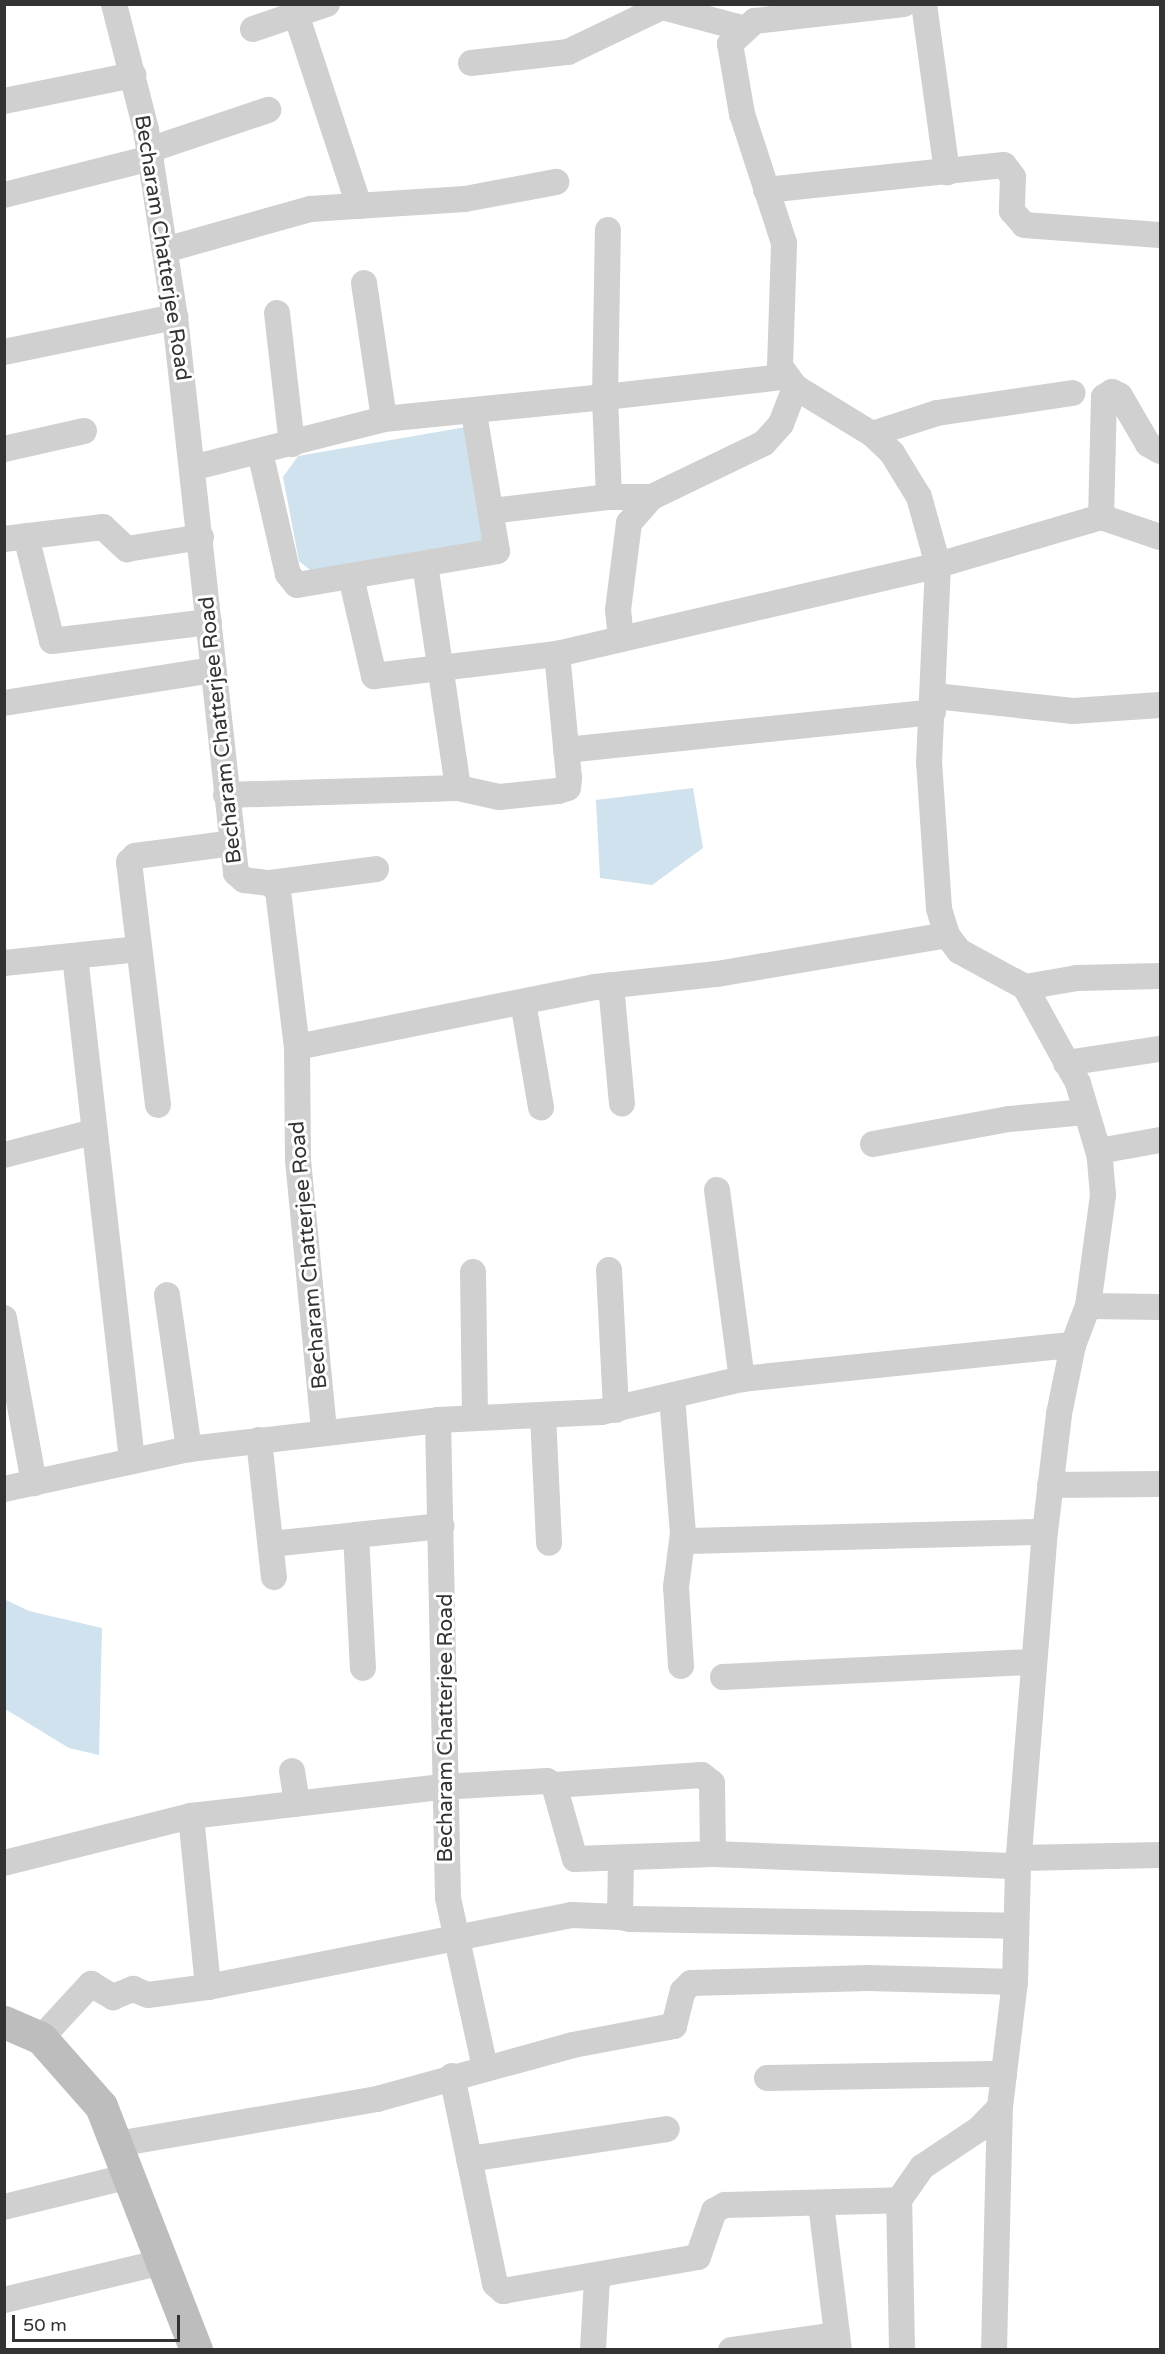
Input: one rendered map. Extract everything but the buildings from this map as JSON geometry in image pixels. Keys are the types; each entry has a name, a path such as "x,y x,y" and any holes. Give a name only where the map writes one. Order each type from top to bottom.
{"street":[{"name":"Becharam Chatterjee Road","path":"114,4 133,75 150,154 175,317 201,537 232,843 240,878 270,883 278,891 297,1047 298,1160 317,1432"},
{"path":"621,638 623,545 629,523 652,497 764,442 781,424 790,382 779,354 784,243 742,114 730,44 742,27 772,12 904,4"},
{"path":"924,4 947,172"},
{"path":"253,29 325,5"},
{"path":"471,63 568,52 658,6 742,27"},
{"path":"296,14 359,206"},
{"path":"4,101 133,75"},
{"path":"4,195 150,154 268,110"},
{"path":"766,190 1011,168 1012,211 1024,225 1161,235"},
{"path":"165,249 289,213 465,199 556,182"},
{"path":"608,230 606,397 609,497"},
{"path":"364,283 384,419"},
{"path":"277,313 292,444"},
{"path":"4,352 175,317"},
{"path":"192,468 384,419 474,413 606,397 790,382 872,434 892,453 919,496 938,566 934,704 934,876 947,935 973,961 1025,987 1100,976 1161,976"},
{"path":"1101,518 1104,397 1112,392 1120,396 1148,444 1161,451"},
{"path":"872,434 937,413 1073,393"},
{"path":"260,452 292,581 302,586 497,551 474,413"},
{"path":"4,449 84,431"},
{"path":"491,511 609,497 652,497"},
{"path":"351,577 371,674 557,654 938,566 1101,518 1161,537"},
{"path":"201,537 131,549 103,527 15,538 52,641 209,622"},
{"path":"425,564 443,665 458,788"},
{"path":"226,795 458,788 499,797 568,788 557,654"},
{"path":"4,703 213,670"},
{"path":"566,750 934,704 1073,711 1161,705"},
{"path":"158,1105 139,949 131,858 232,843"},
{"path":"270,883 376,869"},
{"path":"297,1047 611,985 717,974 947,935"},
{"path":"4,963 139,949"},
{"path":"75,956 93,1132 132,1460"},
{"path":"611,985 622,1102"},
{"path":"994,2349 1000,2107 1015,1982 1020,1862 1045,1532 1050,1485 1073,1345 1088,1306 1103,1195 1099,1151 1086,1112 1066,1063 1025,987"},
{"path":"523,1002 541,1107"},
{"path":"1066,1063 1161,1050"},
{"path":"873,1144 1009,1119 1086,1112"},
{"path":"4,1155 93,1132"},
{"path":"1099,1151 1161,1140"},
{"path":"717,1190 742,1378"},
{"path":"609,1270 616,1410"},
{"path":"473,1272 475,1418"},
{"path":"167,1295 189,1449"},
{"path":"1088,1306 1161,1307"},
{"path":"4,1318 34,1483"},
{"path":"4,1489 189,1449 317,1432 444,1420 616,1410 742,1378 1073,1345"},
{"path":"672,1397 683,1533 676,1587 681,1666"},
{"path":"543,1414 549,1543"},
{"name":"Becharam Chatterjee Road","path":"444,1420 442,1526 447,1623 442,1787 453,1937 489,2066"},
{"path":"258,1440 274,1577"},
{"path":"1050,1485 1161,1484"},
{"path":"271,1544 442,1526"},
{"path":"683,1533 690,1540 1045,1532"},
{"path":"356,1535 363,1668"},
{"path":"723,1677 1034,1662"},
{"path":"292,1770 297,1804"},
{"path":"4,1863 191,1816 442,1787 547,1781 554,1785 702,1775 712,1783 713,1854"},
{"path":"554,1785 572,1858 621,1859 713,1854 1020,1862 1161,1855"},
{"path":"191,1816 208,1987"},
{"path":"620,1917 621,1859"},
{"path":"42,2037 91,1983 112,1997 133,1989 148,1995 208,1987 572,1915 1016,1926"},
{"path":"117,2144 346,2105 489,2066 674,2026 683,1991 691,1983 868,1978 1015,1982"},
{"path":"4,2022 42,2037 82,2080 117,2144 196,2349"},
{"path":"767,2078 1004,2074"},
{"path":"452,2076 497,2288 597,2279 698,2257 719,2206 899,2200"},
{"path":"902,2349 899,2200 922,2167 979,2129 1000,2107"},
{"path":"469,2159 668,2129"},
{"path":"4,2207 129,2176"},
{"path":"731,2349 838,2342 821,2204"},
{"path":"4,2300 162,2262"},
{"path":"593,2349 597,2279"}],"water":[{"path":"472,426 489,543 315,574 299,561 283,477 298,456"},
{"path":"693,788 703,848 652,885 600,878 596,800"},
{"path":"4,1599 29,1611 102,1628 99,1755 69,1748 5,1709"}]}
